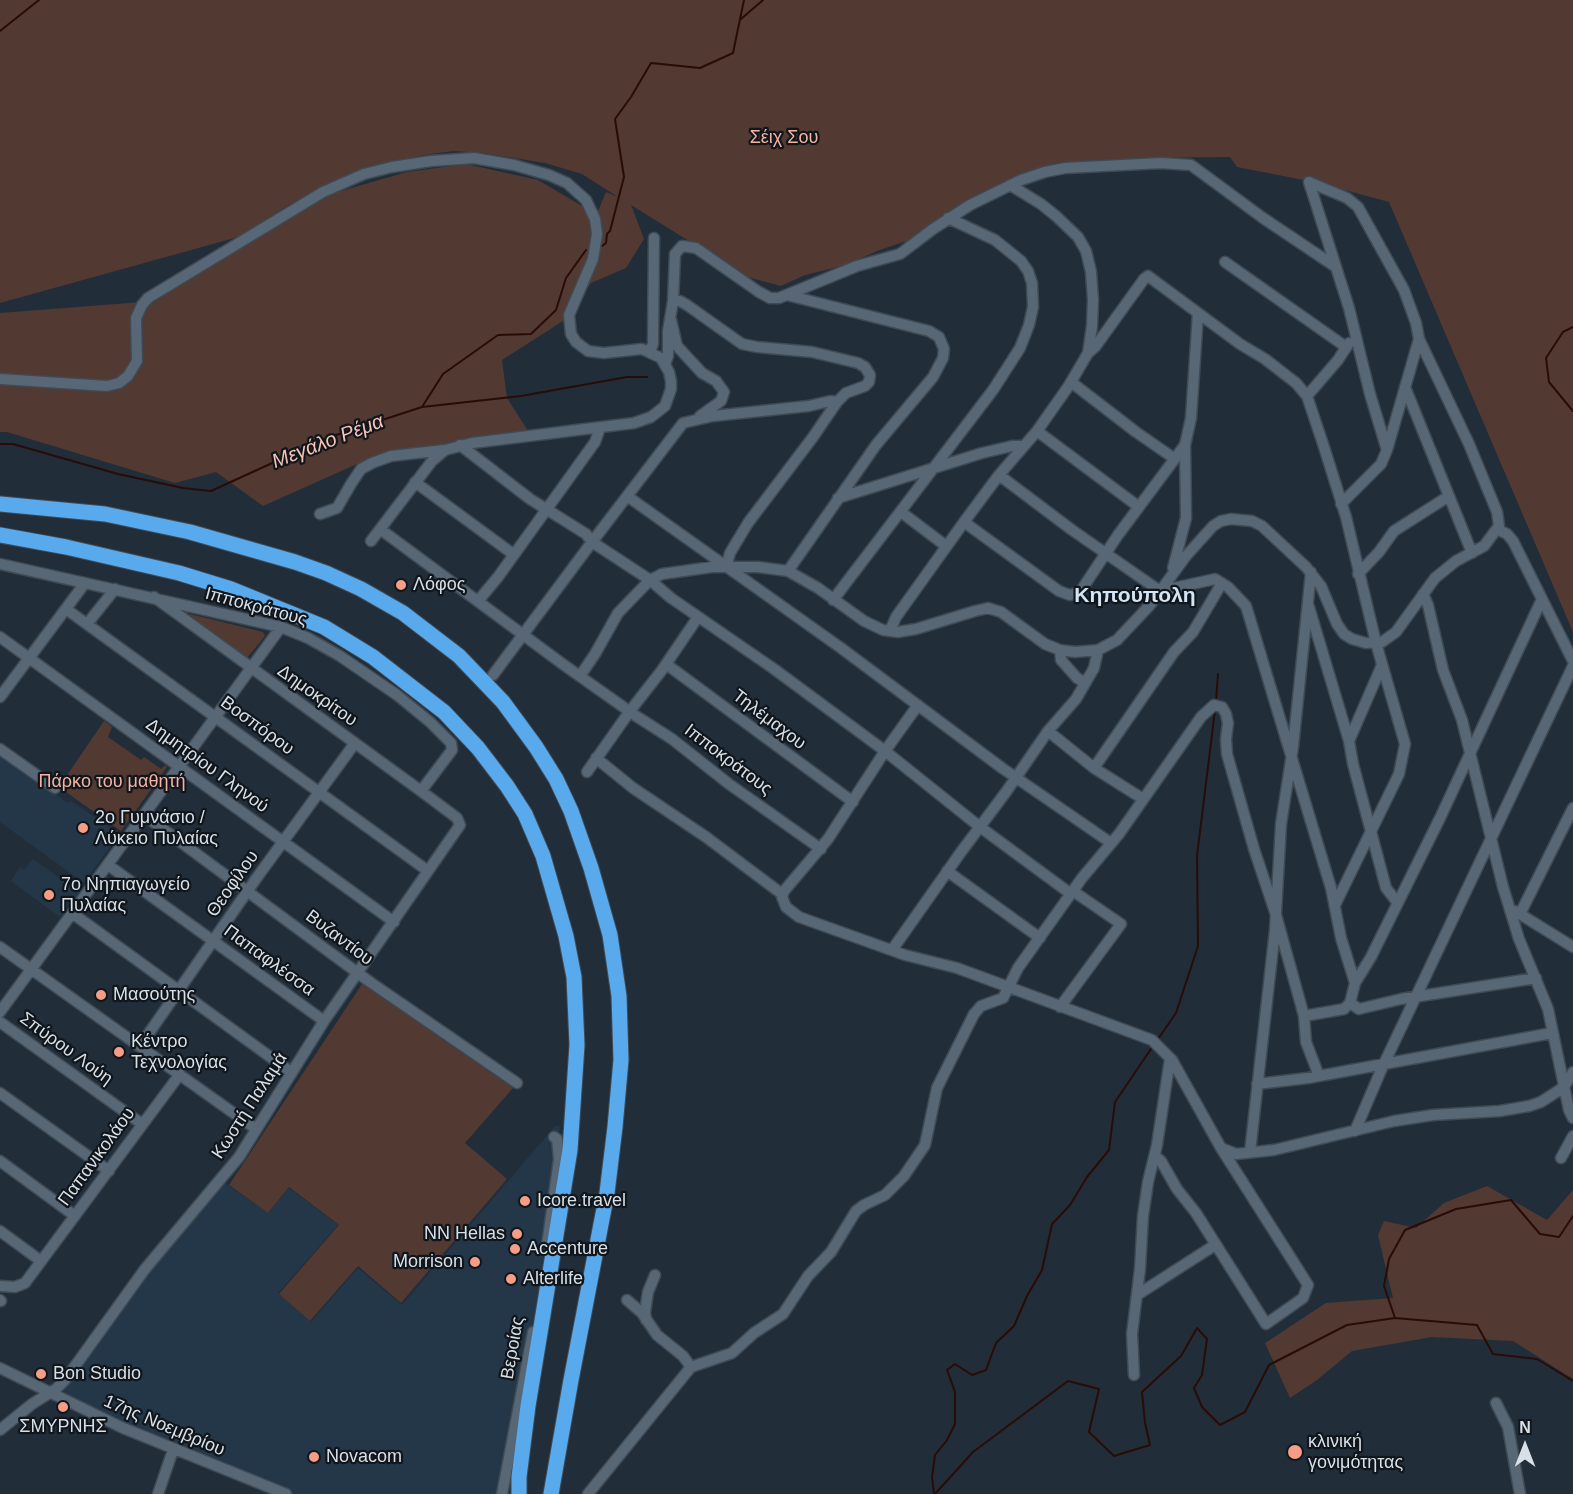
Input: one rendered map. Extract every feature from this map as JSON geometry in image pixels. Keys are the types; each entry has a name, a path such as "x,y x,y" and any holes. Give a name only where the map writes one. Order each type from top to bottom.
{"highway":[{"path":"0,504 105,514 200,535 295,562 361,589 416,623 459,656 480,676 515,717 556,779 572,811 610,935 619,996 621,1060 607,1193 551,1494"},
{"path":"0,535 66,547 179,573 248,596 324,627 380,662 444,712 478,748 525,814 543,856 566,936 575,985 577,1045 570,1150 528,1406 519,1494"}],"street":[{"path":"0,379 107,386 119,383 128,376 137,361 135,327 138,312 156,291 333,187 364,174 431,161 474,158 514,165 567,183 581,194 590,207 595,219 597,239 593,259 569,315 571,334 582,347 597,353 635,348 650,351 665,364 669,372 671,389 665,406 642,421 392,456 362,469 337,508 320,513"},
{"path":"665,364 668,356 673,301 675,254 680,247 685,245 702,251 766,296 777,299 857,266 900,254 948,218 1010,185 1045,172 1065,168 1161,163 1191,165 1263,218 1336,267"},
{"path":"580,676 618,613 650,580 659,575 688,569 726,567 788,571 873,626 890,631 916,629 988,608 1001,612 1045,644 1060,650 1075,652 1098,650 1117,640 1150,605 1195,544 1213,526 1221,520 1231,519 1252,521 1262,526 1311,572 1321,586 1336,624 1344,634 1358,642 1376,644 1387,639 1396,632 1440,573 1484,546 1497,530 1499,523 1484,479 1453,407 1419,339 1408,298 1358,207 1347,198 1309,182 1349,308 1387,450"},
{"path":"890,631 896,617 946,546 999,475 1037,431 1071,382 1088,352 1093,300 1088,255 1078,237 1056,216 1010,185"},
{"path":"833,600 993,390 1025,338 1033,307 1031,278 1028,271 1014,253 995,240 948,218"},
{"path":"650,351 653,344 654,238"},
{"path":"1225,262 1346,347"},
{"path":"1088,352 1095,347 1146,277 1151,278 1240,344 1265,359 1296,383 1307,396 1341,504 1376,644 1405,744 1399,774 1335,905"},
{"path":"787,295 929,331 939,337 944,346 944,356 933,377 876,445 788,571"},
{"path":"673,301 687,304 725,334 742,344 806,351 858,363 865,367 870,375 867,384 846,393 837,402 748,523 732,550 726,567"},
{"path":"1170,576 1186,518 1185,445 1191,418 1198,313"},
{"path":"670,317 676,346 702,373 716,381 724,392 721,401 698,419"},
{"path":"1307,396 1355,337"},
{"path":"1341,504 1376,471 1384,460 1419,339"},
{"path":"1071,382 1130,428 1175,459"},
{"path":"1405,387 1472,553"},
{"path":"493,675 683,423 750,411 837,402"},
{"path":"478,602 595,442 600,428"},
{"path":"1037,431 1139,507"},
{"path":"460,445 530,499 586,534 592,542 650,580 671,598 756,656 885,751 980,827 1121,924 1060,1007"},
{"path":"964,522 1065,594 1077,594 1185,445"},
{"path":"838,498 1001,448 1022,446"},
{"path":"371,542 415,482 432,461 445,450"},
{"path":"999,475 1105,554 1160,591 1215,579 1228,587 1246,606 1335,905 1341,938 1355,983"},
{"path":"415,482 513,554"},
{"path":"627,496 1016,778 1111,843"},
{"path":"1358,574 1379,552 1394,531 1449,496"},
{"path":"901,512 946,546"},
{"name":"Ιπποκράτους","path":"380,529 580,676 672,738 729,784 821,849"},
{"path":"1497,530 1507,534 1513,540 1573,661"},
{"name":"Ιπποκράτους","path":"0,564 281,627 309,638 357,667 416,710 450,742 451,751 421,791"},
{"path":"1250,1152 1276,915 1281,824 1292,761 1311,572"},
{"path":"0,698 85,582"},
{"path":"1094,768 1174,652 1193,632 1222,583"},
{"path":"87,624 115,589"},
{"path":"1423,594 1428,605 1443,670 1457,702 1471,752 1497,867 1509,908 1519,939 1548,1009 1569,1110 1573,1118"},
{"name":"Δημοκρίτου","path":"154,597 455,816 460,823"},
{"path":"1304,1017 1344,1009 1350,1003 1355,983 1371,957 1471,752 1542,599"},
{"path":"1308,602 1349,741 1386,888 1397,902"},
{"name":"Βοσπόρου","path":"66,609 428,872"},
{"path":"587,772 698,617"},
{"path":"0,1012 281,627"},
{"name":"Δημητρίου Γληνού","path":"0,637 394,922"},
{"path":"1060,650 1061,660 1077,678 1085,683"},
{"path":"892,950 1048,731 1076,699 1097,661 1098,650"},
{"name":"Τηλέμαχου","path":"666,664 853,802"},
{"path":"1349,741 1382,665"},
{"path":"1355,1131 1491,836 1573,666"},
{"path":"588,1494 691,1367 732,1353 783,1314 808,1276 831,1252 856,1211 885,1194 904,1176 925,1145 937,1088 974,1014 981,1006 1003,998 1018,968 1072,892 1111,843 1209,707 1215,704 1222,706 1228,723 1227,754 1304,1017 1306,1042 1319,1076"},
{"path":"782,894 821,849 918,705"},
{"path":"1048,731 1094,768 1143,799"},
{"name":"Θεοφίλου","path":"140,1046 355,743"},
{"path":"0,749 55,788"},
{"path":"597,758 633,788 706,837 782,894 786,907 793,915 915,958 957,968 1152,1040 1170,1059 1221,1148 1308,1285 1306,1293 1298,1303 1266,1324 1196,1213 1177,1189 1161,1161 1155,1156"},
{"path":"1520,914 1573,808"},
{"name":"Βυζαντίου","path":"144,815 358,973 517,1083"},
{"name":"Κωστή Παλαμά","path":"0,1430 32,1404 50,1394 65,1380 145,1269 239,1157 324,1021 460,823"},
{"name":"Παπαφλέσσα","path":"108,865 324,1021"},
{"path":"947,871 1040,938"},
{"path":"1509,908 1572,942"},
{"path":"72,914 291,1072"},
{"path":"0,947 256,1129"},
{"path":"1350,1003 1359,1009 1401,999 1536,978"},
{"name":"Σπύρου Λούη","path":"0,1022 142,1124"},
{"path":"1257,1084 1319,1076 1552,1033"},
{"path":"1134,1375 1132,1334 1143,1216 1170,1059"},
{"path":"1221,1148 1236,1154 1274,1150 1425,1116 1500,1111 1528,1106 1542,1102 1564,1087 1573,1072"},
{"name":"Παπανικολάου","path":"0,1286 21,1286 180,1074"},
{"path":"0,1093 109,1171"},
{"path":"1561,1158 1573,1136"},
{"name":"Βεροίας","path":"502,1494 533,1333 553,1203 559,1159 555,1137"},
{"path":"0,1161 75,1216"},
{"path":"0,1231 41,1261"},
{"path":"1137,1295 1215,1245"},
{"path":"646,1320 648,1292 655,1275"},
{"path":"627,1300 636,1306 657,1335 683,1356 691,1367"},
{"name":"17ης Νοεμβρίου","path":"0,1368 50,1394 173,1450 286,1494"},
{"path":"1496,1403 1508,1427 1520,1494"},
{"path":"158,1494 173,1450"}],"shaded area":[{"path":"0,755 68,803 71,801 119,834 84,883 0,822"},
{"path":"33,859 79,892 60,917 11,881 20,867 24,870"},
{"path":"556,1125 560,1127 539,1291 497,1494 291,1494 156,1440 154,1434 60,1395 150,1271 223,1182 268,1213 289,1188 338,1225 278,1293 311,1322 358,1268 402,1305"}],"green space":[{"name":"Σέιχ Σου","path":"0,0 1573,0 1573,632 1389,202 1319,183 1237,167 1230,157 1140,158 1058,163 1035,170 951,211 909,240 846,265 805,275 781,286 747,277 631,205 644,239 626,268 591,283 563,321 502,360 507,398 530,434 375,456 263,506 216,472 175,483 7,432 0,432 0,313 142,302 327,195 407,172 466,164 538,180 592,212 598,232 598,211 606,192 618,197 582,174 545,163 484,153 453,151 424,155 366,168 341,178 287,206 238,237 0,303"},
{"path":"187,615 263,632 265,636 247,658"},
{"name":"Πάρκο του μαθητή","path":"104,721 112,727 108,737 141,760 144,757 161,769 165,765 167,767 121,831 59,787"},
{"path":"362,984 513,1088 465,1143 507,1179 401,1303 358,1266 310,1321 279,1294 339,1225 289,1187 268,1213 229,1185"},
{"path":"1487,1186 1547,1220 1573,1190 1573,1379 1513,1341 1432,1337 1352,1351 1317,1380 1290,1398 1265,1343 1326,1303 1393,1298 1378,1235 1384,1221 1416,1228 1444,1203"}],"waterway":[{"path":"0,31 39,0"},
{"name":"Μεγάλο Ρέμα","path":"602,246 606,243 607,234 610,231 624,177 615,119 651,63 700,68 733,53 744,0"},
{"path":"741,19 763,0"},
{"name":"Μεγάλο Ρέμα","path":"0,444 13,444 118,474 183,488 211,491 327,438 422,407 443,374 498,335 531,334 556,310 566,278 586,250"},
{"path":"1573,327 1563,332 1546,358 1549,382 1573,411"},
{"path":"422,407 521,396 627,377 647,377"},
{"path":"1216,701 1218,674"},
{"path":"1158,1039 1176,1013 1198,946 1197,856 1215,710"},
{"path":"934,1493 932,1477 935,1455 947,1440 955,1424 955,1392 947,1370 955,1364 972,1375 986,1370 996,1343 1014,1326 1042,1270 1052,1224 1070,1205 1087,1177 1109,1150 1115,1102 1153,1046"},
{"path":"935,1494 973,1452 1068,1381 1099,1389 1089,1432 1114,1456 1150,1445 1142,1392 1181,1356 1197,1328 1207,1339 1202,1375 1194,1388 1202,1407 1220,1425 1245,1412 1269,1365 1347,1325 1395,1318 1384,1286 1389,1259 1405,1230 1456,1209 1511,1200 1540,1234 1559,1237 1573,1216"},
{"path":"1395,1318 1477,1325 1493,1354 1537,1359 1573,1381"}],"place":[{"name":"Λόφος","path":"401,585"},
{"name":"2o Γυμνάσιο / Λύκειο Πυλαίας","path":"83,828"},
{"name":"7ο Νηπιαγωγείο Πυλαίας","path":"49,895"},
{"name":"Μασούτης","path":"101,995"},
{"name":"Κέντρο Τεχνολογίας","path":"119,1052"},
{"name":"Icore.travel","path":"525,1201"},
{"name":"NN Hellas","path":"517,1234"},
{"name":"Accenture","path":"515,1249"},
{"name":"Morrison","path":"475,1262"},
{"name":"Alterlife","path":"511,1279"},
{"name":"Bon Studio","path":"41,1374"},
{"name":"ΣΜΥΡΝΗΣ","path":"63,1407"},
{"name":"κλινική γονιμότητας","path":"1295,1452"},
{"name":"Novacom","path":"314,1457"}],"district":[{"name":"Κηπούπολη","path":"1135,596"}]}
